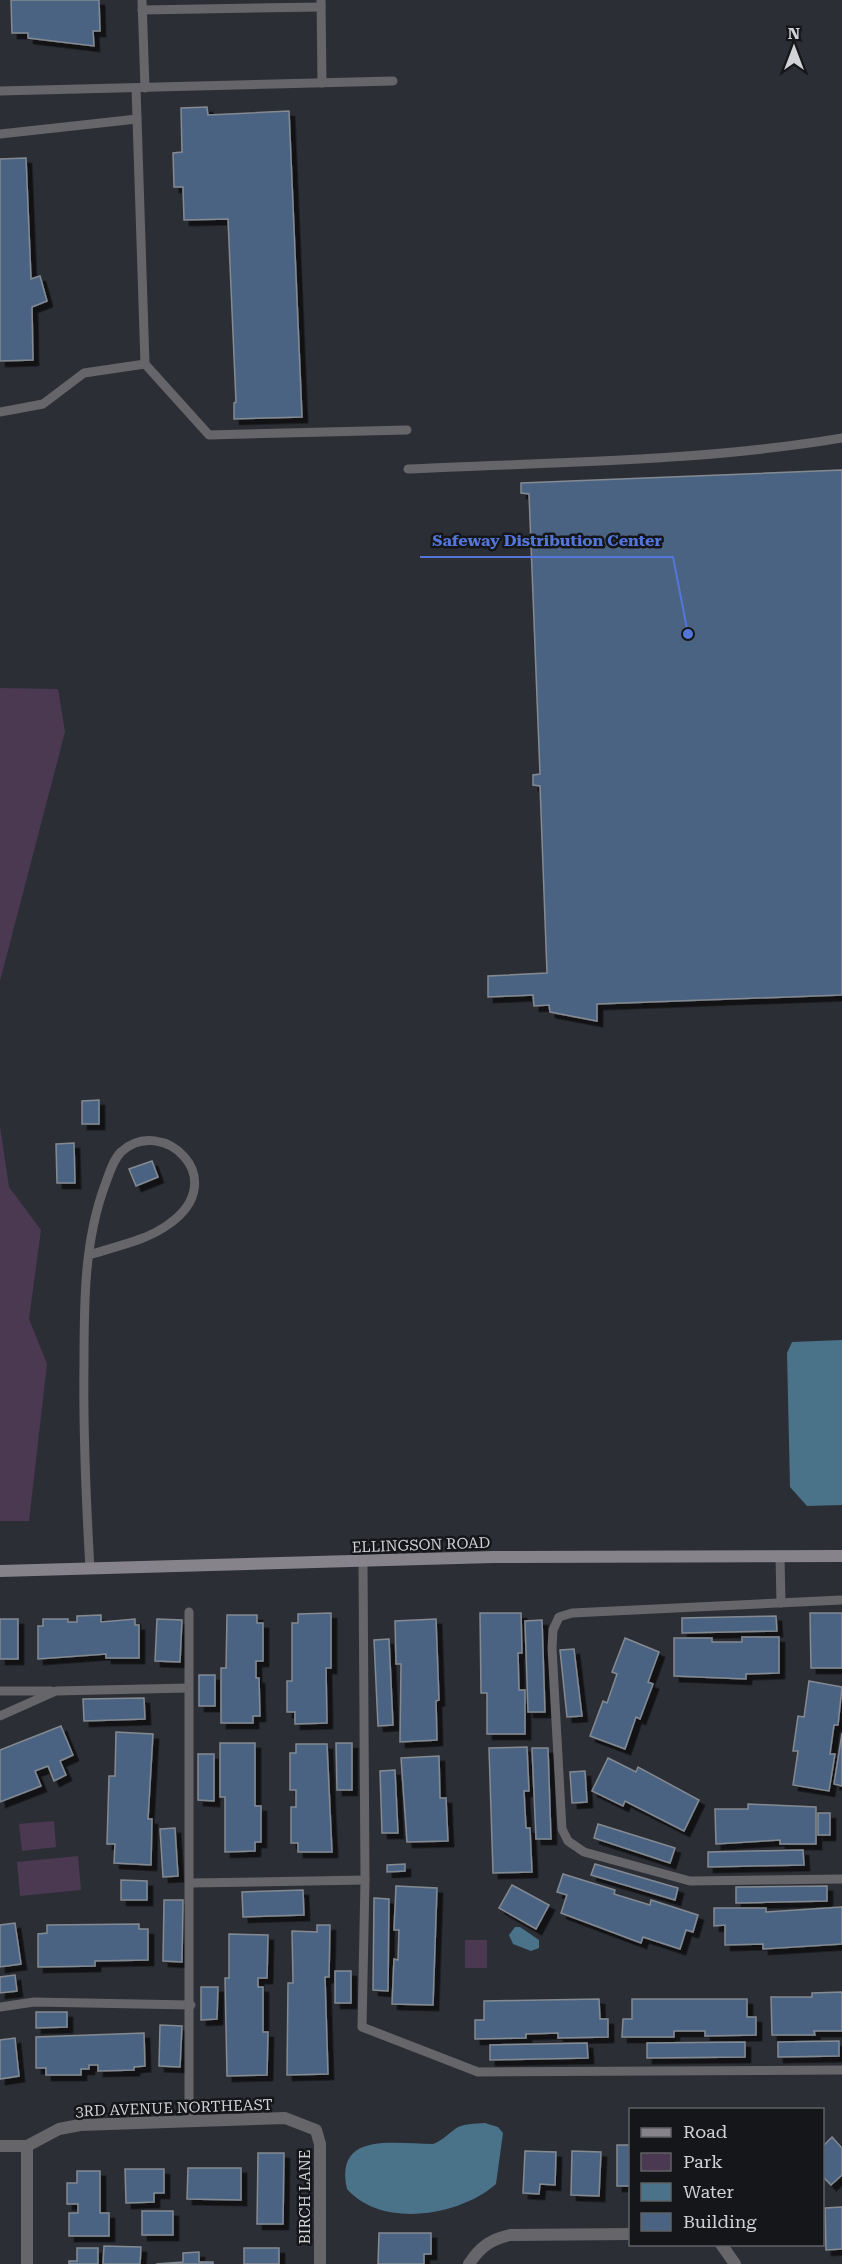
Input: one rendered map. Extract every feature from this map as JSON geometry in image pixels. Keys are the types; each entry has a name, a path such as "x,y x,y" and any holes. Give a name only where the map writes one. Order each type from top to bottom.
{"main road":[{"name":"ELLINGSON ROAD","path":"0,1571 493,1557 842,1556"}],"street":[{"name":"3RD AVENUE NORTHEAST","path":"0,2146 27,2146 59,2129 80,2125 285,2118 316,2130"},
{"name":"BIRCH LANE","path":"316,2130 320,2144 320,2264"},
{"path":"27,2146 27,2264"},
{"path":"472,2259 496,2238 510,2235 629,2234"},
{"path":"722,2246 735,2264"}],"lane":[{"path":"322,83 321,4 142,5 137,119 145,363 209,435 407,430"},
{"path":"0,91 393,81"},
{"path":"0,134 137,119"},
{"path":"0,412 43,404 84,373 145,363"},
{"path":"408,469 646,458 801,445 842,438"},
{"path":"89,1255 149,1236 170,1223 187,1207 195,1188 194,1170 184,1155 168,1144 153,1141 135,1144 121,1152 110,1170 95,1212 89,1255 84,1327 83,1450 90,1569"},
{"path":"780,1557 781,1603"},
{"path":"363,1561 365,1880 362,2027 478,2072 842,2070"},
{"path":"842,1600 572,1613 559,1617 553,1630 552,1648 562,1830 568,1841 584,1852 690,1881 842,1879"},
{"path":"189,1612 191,1883 189,2121"},
{"path":"0,1691 188,1688"},
{"path":"0,1716 56,1691"},
{"path":"191,1883 365,1880"},
{"path":"0,2007 34,2002 191,2005"}],"green space":[{"path":"0,688 58,689 65,732 0,981"},
{"path":"0,1126 9,1187 41,1230 29,1319 47,1364 29,1521 0,1521"},
{"path":"54,1821 56,1847 22,1851 19,1824"},
{"path":"78,1856 81,1890 20,1896 17,1862"},
{"path":"465,1940 487,1940 487,1968 465,1968"}],"water":[{"path":"842,1340 842,1505 807,1506 790,1487 787,1353 792,1342"},
{"path":"515,1927 520,1927 539,1940 539,1948 531,1951 513,1944 509,1935"},
{"path":"485,2123 498,2127 503,2133 496,2184 481,2195 462,2204 421,2214 380,2210 362,2202 347,2189 345,2170 350,2158 358,2149 386,2143 433,2144 458,2127"}],"building":[{"path":"11,0 99,0 100,31 93,31 94,46 28,38 28,33 12,33"},
{"path":"207,107 208,115 289,111 302,417 234,419 234,403 236,402 228,219 184,220 183,187 174,187 173,153 182,152 181,108"},
{"path":"26,158 31,279 40,276 47,301 32,307 33,360 0,361 0,159"},
{"path":"842,470 842,995 597,1004 597,1021 550,1012 549,1005 534,1006 533,995 488,997 488,976 547,973 540,786 533,785 533,775 540,774 529,494 521,493 521,483"},
{"path":"99,1100 99,1124 82,1124 82,1101"},
{"path":"74,1143 75,1183 57,1183 56,1144"},
{"path":"152,1161 158,1177 136,1186 129,1169"},
{"path":"331,1613 331,1668 326,1668 327,1723 295,1724 295,1712 287,1712 287,1681 292,1681 292,1623 298,1623 298,1614"},
{"path":"480,1613 521,1613 522,1653 518,1653 519,1690 525,1690 525,1734 487,1734 487,1693 481,1693"},
{"path":"810,1613 842,1613 842,1668 811,1668"},
{"path":"101,1615 101,1622 135,1619 135,1625 139,1625 139,1658 106,1658 106,1654 38,1659 38,1626 43,1626 43,1619 68,1619 68,1622 77,1622 77,1616"},
{"path":"227,1615 257,1615 257,1623 263,1623 263,1661 256,1661 260,1716 253,1716 253,1723 221,1723 221,1668 226,1668"},
{"path":"776,1616 777,1631 682,1633 682,1618"},
{"path":"0,1619 18,1619 18,1659 0,1659"},
{"path":"157,1619 182,1620 180,1662 155,1661"},
{"path":"436,1619 439,1700 436,1701 437,1740 400,1742 401,1664 396,1664 395,1621"},
{"path":"542,1620 545,1712 528,1712 525,1621"},
{"path":"742,1637 779,1637 779,1673 746,1674 746,1679 674,1676 674,1638 712,1638 712,1642 742,1642"},
{"path":"625,1638 659,1652 648,1682 653,1684 640,1719 636,1717 625,1749 590,1736 603,1701 607,1703 617,1674 612,1672"},
{"path":"389,1639 393,1725 378,1726 374,1640"},
{"path":"574,1649 582,1716 567,1717 560,1650"},
{"path":"199,1675 215,1675 215,1706 199,1706"},
{"path":"809,1681 842,1687 838,1725 834,1725 830,1754 835,1754 829,1791 793,1785 798,1751 793,1751 798,1716 804,1717"},
{"path":"144,1698 145,1719 84,1721 83,1699"},
{"path":"61,1726 73,1755 60,1761 66,1775 54,1781 48,1766 35,1771 41,1786 0,1802 0,1750"},
{"path":"116,1732 153,1734 148,1819 152,1819 151,1865 114,1863 115,1844 107,1844 109,1776 115,1776"},
{"path":"842,1733 842,1786 834,1784"},
{"path":"220,1743 255,1743 255,1806 261,1806 261,1842 255,1842 255,1851 225,1852 225,1797 220,1797"},
{"path":"336,1743 352,1743 352,1790 337,1790"},
{"path":"296,1744 327,1744 332,1852 298,1852 298,1843 291,1843 291,1807 296,1807 296,1790 290,1790 290,1753 296,1753"},
{"path":"527,1747 529,1791 524,1791 526,1828 530,1828 532,1872 493,1873 489,1748"},
{"path":"532,1748 548,1748 551,1839 536,1839"},
{"path":"198,1754 214,1754 214,1801 198,1800"},
{"path":"439,1756 440,1798 446,1798 448,1841 407,1842 401,1758"},
{"path":"608,1758 636,1772 638,1767 699,1800 684,1831 625,1801 623,1806 592,1791"},
{"path":"395,1770 398,1833 382,1833 380,1771"},
{"path":"585,1771 587,1802 572,1803 570,1772"},
{"path":"748,1804 816,1807 816,1844 780,1844 780,1840 716,1844 715,1809 748,1809"},
{"path":"818,1813 830,1813 830,1835 818,1835"},
{"path":"598,1824 675,1848 670,1863 594,1838"},
{"path":"175,1828 178,1876 163,1877 160,1829"},
{"path":"803,1850 804,1865 708,1867 708,1852"},
{"path":"405,1864 405,1871 387,1872 387,1865"},
{"path":"595,1864 678,1888 675,1900 591,1875"},
{"path":"563,1874 615,1890 614,1894 650,1905 651,1900 698,1915 693,1932 686,1930 680,1949 643,1937 641,1943 561,1913 567,1895 557,1892"},
{"path":"121,1880 147,1881 147,1900 121,1900"},
{"path":"512,1885 549,1905 536,1929 499,1908"},
{"path":"396,1886 437,1888 433,2005 392,2004 394,1959 398,1960 399,1930 394,1930"},
{"path":"827,1886 827,1901 736,1903 736,1887"},
{"path":"303,1890 304,1915 243,1917 242,1892"},
{"path":"374,1898 389,1899 388,1991 373,1990"},
{"path":"164,1900 183,1900 182,1962 163,1961"},
{"path":"842,1907 842,1944 763,1949 763,1944 725,1945 725,1925 714,1926 714,1908 766,1908 766,1912"},
{"path":"15,1923 21,1964 0,1967 0,1925"},
{"path":"139,1924 139,1929 148,1929 148,1960 95,1961 95,1966 38,1967 38,1934 47,1933 47,1925"},
{"path":"317,1925 330,1925 329,1977 325,1977 328,2074 287,2075 288,1983 293,1983 292,1931 317,1932"},
{"path":"229,1934 268,1935 267,1978 258,1978 258,1987 263,1987 263,2032 268,2032 267,2075 227,2076 225,1978 229,1978"},
{"path":"335,1971 351,1971 351,2003 335,2003"},
{"path":"15,1975 17,1991 0,1993 0,1977"},
{"path":"201,1987 218,1987 217,2019 201,2020"},
{"path":"842,1992 842,2031 814,2031 815,2035 772,2035 771,1997 812,1997 812,1993"},
{"path":"599,1999 600,2019 608,2019 608,2037 558,2038 558,2033 526,2034 526,2038 475,2039 475,2020 484,2020 484,2001"},
{"path":"632,1999 747,1999 747,2017 756,2017 756,2035 705,2036 705,2031 674,2031 674,2037 622,2037 623,2019 632,2019"},
{"path":"36,2012 67,2012 67,2027 36,2028"},
{"path":"160,2025 182,2026 180,2067 159,2066"},
{"path":"144,2033 145,2066 134,2067 134,2070 98,2071 98,2065 89,2065 89,2069 81,2069 81,2075 46,2075 46,2068 36,2068 36,2037"},
{"path":"15,2038 19,2076 0,2079 0,2040"},
{"path":"839,2041 839,2056 778,2057 778,2042"},
{"path":"745,2042 745,2057 647,2058 647,2043"},
{"path":"587,2043 588,2058 490,2060 490,2045"},
{"path":"832,2137 842,2148 842,2175 831,2185 824,2178 824,2145"},
{"path":"617,2145 629,2145 629,2186 617,2186"},
{"path":"525,2151 556,2152 555,2185 540,2184 539,2194 523,2193"},
{"path":"572,2151 601,2152 599,2196 571,2195"},
{"path":"258,2153 284,2153 283,2224 257,2224"},
{"path":"188,2168 241,2168 241,2200 187,2199"},
{"path":"125,2169 164,2169 164,2193 154,2193 154,2202 126,2203"},
{"path":"77,2171 100,2171 100,2213 109,2213 109,2236 69,2236 69,2213 78,2213 78,2204 67,2204 67,2183 77,2183"},
{"path":"842,2207 842,2249 826,2250 825,2208"},
{"path":"142,2211 173,2211 173,2235 142,2235"},
{"path":"379,2233 431,2233 431,2254 424,2254 424,2264 378,2264"},
{"path":"104,2246 141,2247 140,2264 103,2264"},
{"path":"77,2248 98,2248 98,2264 69,2264 69,2261 77,2261"},
{"path":"244,2248 279,2248 279,2264 244,2264"},
{"path":"199,2252 199,2262 213,2262 213,2264 156,2264 183,2262 183,2253"}],"place":[{"name":"Safeway Distribution Center","path":"688,634"}]}
